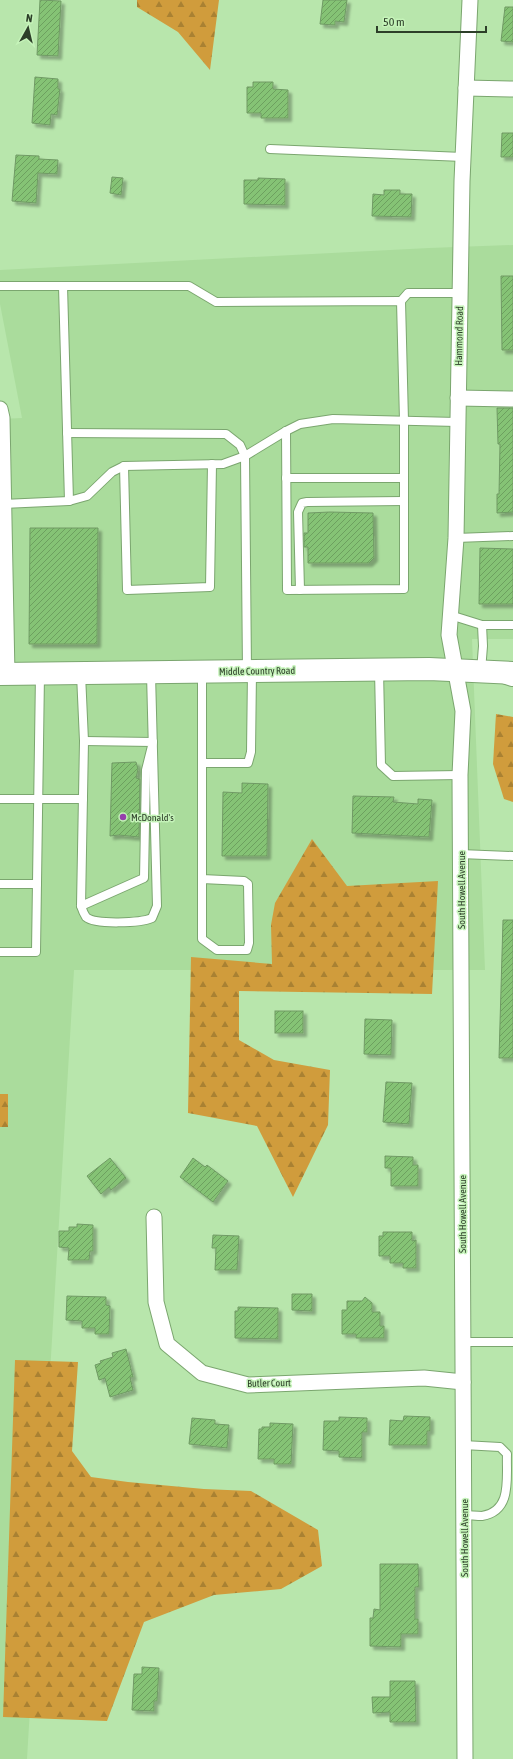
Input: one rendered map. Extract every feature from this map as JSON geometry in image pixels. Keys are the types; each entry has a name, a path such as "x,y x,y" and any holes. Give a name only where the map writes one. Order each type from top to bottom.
{"main road":[{"name":"Middle Country Road","path":"3,674 379,670 457,670 511,674"}],"street":[{"name":"Hammond Road","path":"457,670 449,635 456,538 463,157 470,0"},
{"path":"466,88 513,89"},
{"path":"458,398 513,399"},
{"path":"0,409 2,418 4,504 3,674"},
{"name":"South Howell Avenue","path":"457,670 463,711 460,775 460,854 464,1759"},
{"name":"Butler Court","path":"154,1216 156,1302 167,1344 202,1373 248,1385 424,1378 463,1382"}],"lane":[{"path":"270,149 463,157"},
{"path":"0,286 189,286 216,302 401,301"},
{"path":"63,286 69,501"},
{"path":"286,430 287,590 404,589 404,421 401,301 408,293 460,293"},
{"path":"4,504 69,501 87,496 112,472 124,466 223,464 245,456 286,430 300,424 332,419 457,422"},
{"path":"67,434 226,434 240,445 245,456 251,752 248,763 202,763"},
{"path":"124,466 127,590 210,587 212,464"},
{"path":"286,478 404,478"},
{"path":"300,590 298,512 302,503 404,501"},
{"path":"456,538 513,536"},
{"path":"450,615 482,625 513,625"},
{"path":"481,671 483,646 482,625"},
{"path":"379,670 381,765 394,776 460,775"},
{"path":"202,672 202,763 202,879 202,940 218,950 247,950 249,943 248,884 244,881 202,879"},
{"path":"81,674 84,741 81,906 85,916 93,921 144,921 152,918 157,906 151,673"},
{"path":"0,952 36,952 40,674"},
{"path":"84,741 153,742"},
{"path":"81,906 144,878 146,770 153,742"},
{"path":"0,798 83,799"},
{"path":"460,854 513,856"},
{"path":"0,884 37,884"},
{"path":"463,1342 513,1342"},
{"path":"463,1445 500,1447 506,1454 506,1497 501,1507 482,1516 464,1515"}],"shaded area":[{"path":"513,245 513,639 472,639 485,970 74,970 27,1759 0,1759 0,419 22,418 0,304 0,270"}],"green space":[{"path":"137,0 219,0 210,70 178,32 137,7"},
{"path":"496,714 513,717 513,802 504,799 493,764"},
{"path":"312,839 347,886 438,881 432,994 239,991 239,1040 274,1060 330,1070 328,1125 293,1197 257,1126 188,1113 191,957 272,964 271,925 275,903"},
{"path":"0,1094 8,1094 8,1127 0,1127"},
{"path":"15,1360 78,1362 72,1451 91,1477 204,1489 251,1491 318,1530 322,1566 281,1589 214,1595 144,1622 107,1721 3,1717"}],"building":[{"path":"40,0 61,1 58,56 37,55"},
{"path":"323,0 347,0 344,22 335,21 335,25 320,24"},
{"path":"505,7 513,7 513,42 501,41"},
{"path":"35,77 58,79 58,89 60,89 57,115 51,114 50,125 32,123"},
{"path":"253,82 273,82 273,89 288,90 288,118 261,118 261,113 247,113 247,87 253,87"},
{"path":"502,133 513,133 513,157 501,157"},
{"path":"16,155 39,156 39,159 58,160 57,174 38,173 36,203 12,201"},
{"path":"112,177 123,178 121,195 110,193"},
{"path":"258,178 285,179 285,205 244,204 244,180 258,180"},
{"path":"384,190 400,190 400,194 412,194 411,217 372,216 373,194 384,195"},
{"path":"501,276 513,276 513,350 502,350"},
{"path":"497,408 513,408 513,512 497,513 500,444 498,444"},
{"path":"308,513 373,513 374,558 369,563 308,563 308,547 304,547 304,533 308,533"},
{"path":"30,528 98,528 97,644 29,644"},
{"path":"480,548 513,549 513,604 479,604"},
{"path":"136,762 138,769 136,778 140,779 139,837 119,835 110,836 112,763"},
{"path":"242,783 268,784 267,856 222,856 223,792 242,793"},
{"path":"353,796 394,797 393,802 418,804 418,799 432,800 429,837 352,833"},
{"path":"503,920 513,920 513,1058 499,1058"},
{"path":"275,1011 303,1011 303,1033 275,1033"},
{"path":"365,1019 392,1020 391,1055 364,1054"},
{"path":"386,1082 412,1083 409,1124 383,1122"},
{"path":"385,1156 413,1157 413,1165 418,1165 418,1186 391,1186 391,1168 385,1168"},
{"path":"110,1158 126,1178 111,1190 109,1187 101,1194 87,1176"},
{"path":"193,1158 205,1167 207,1165 228,1181 213,1202 180,1177"},
{"path":"77,1224 93,1225 93,1251 90,1251 89,1260 68,1260 69,1248 59,1247 59,1231 69,1231 69,1227 77,1227"},
{"path":"383,1232 412,1232 412,1241 416,1240 416,1268 403,1268 403,1263 390,1263 390,1256 379,1256 379,1236 383,1236"},
{"path":"213,1235 239,1236 237,1270 215,1270 216,1248 212,1248"},
{"path":"292,1294 312,1294 312,1311 292,1310"},
{"path":"67,1296 106,1297 106,1305 110,1306 109,1334 95,1334 95,1328 82,1328 82,1321 66,1320"},
{"path":"365,1297 372,1303 372,1312 380,1312 380,1326 384,1326 384,1338 356,1338 356,1334 342,1334 342,1310 347,1310 347,1301 362,1301"},
{"path":"238,1307 278,1308 278,1339 235,1338 235,1311 238,1311"},
{"path":"126,1349 133,1377 130,1377 133,1390 110,1397 105,1378 99,1380 95,1365 101,1363 100,1361 113,1357 112,1353"},
{"path":"404,1416 430,1417 430,1431 427,1431 427,1445 389,1445 390,1420 403,1421"},
{"path":"339,1417 367,1418 367,1432 362,1432 362,1458 339,1457 339,1451 323,1450 324,1421 339,1421"},
{"path":"192,1418 215,1420 215,1424 229,1425 227,1448 189,1444"},
{"path":"270,1423 293,1424 291,1464 274,1464 274,1459 258,1459 259,1429 262,1429 262,1427 270,1427"},
{"path":"380,1564 418,1564 419,1587 415,1587 415,1619 418,1619 418,1634 401,1634 401,1647 370,1646 370,1618 373,1618 374,1609 380,1610"},
{"path":"142,1667 159,1668 157,1701 154,1701 154,1711 132,1710 134,1674 142,1674"},
{"path":"390,1681 415,1681 416,1722 390,1722 390,1712 373,1713 372,1697 390,1697"}],"place":[{"name":"McDonald's","path":"123,817"}]}
